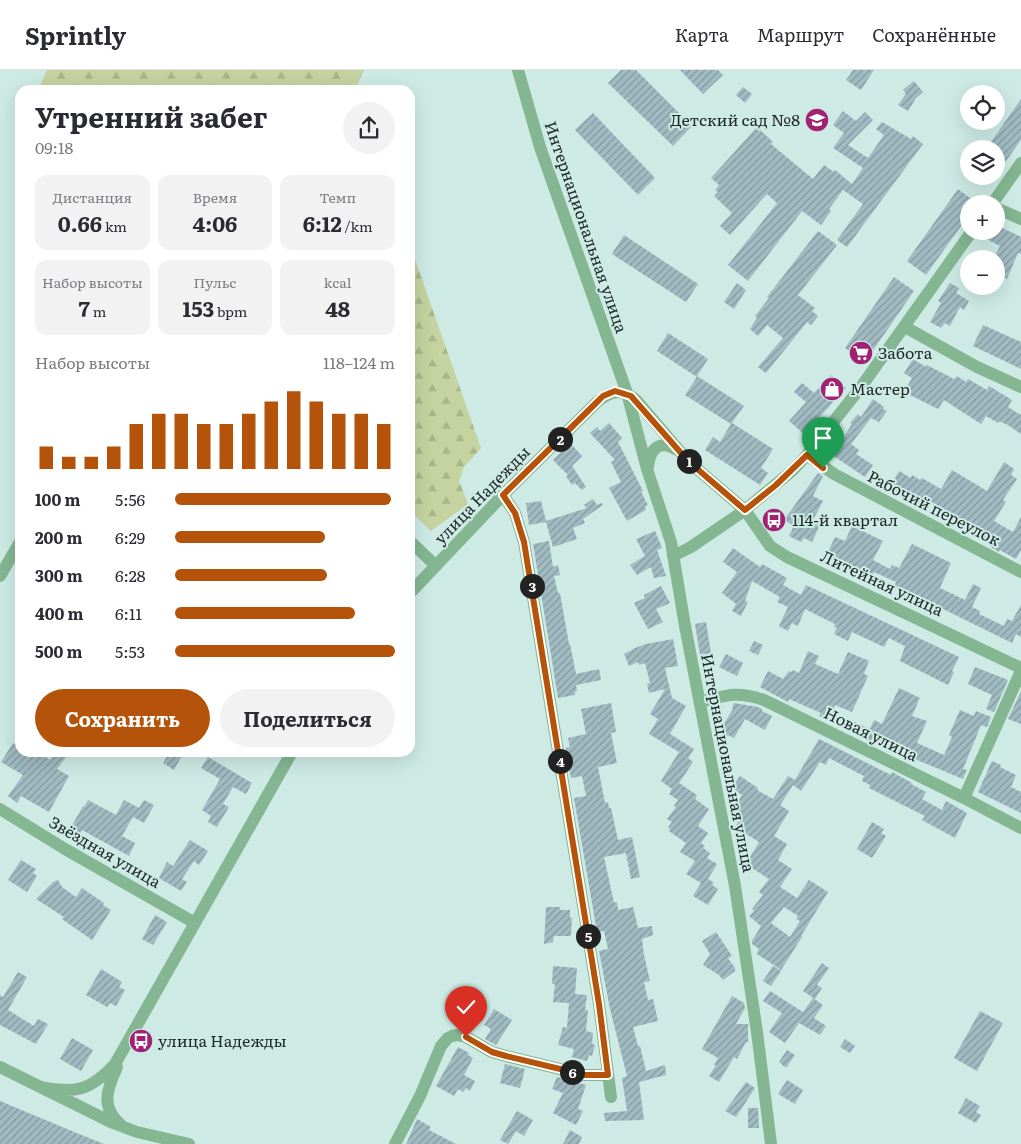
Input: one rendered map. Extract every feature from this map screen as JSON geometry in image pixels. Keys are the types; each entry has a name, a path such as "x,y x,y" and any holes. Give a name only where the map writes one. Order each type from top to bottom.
{"street":[{"name":"Интернациональная улица","path":"518,70 540,147 627,393 647,470 669,535 735,886 756,1022 771,1144"},
{"path":"998,195 1021,163"},
{"path":"1005,212 1021,220"},
{"path":"673,556 691,548 745,510 787,475 807,455 861,387 966,240"},
{"path":"905,327 977,366 1021,386"},
{"name":"улица Надежды","path":"415,588 503,495 603,396 615,391 627,393"},
{"name":"Интернациональная улица","path":"627,393 642,406 679,451 745,510"},
{"path":"647,470 651,453 658,447 668,446 679,451"},
{"name":"Рабочий переулок","path":"807,455 823,468 842,479 1021,572"},
{"path":"503,495 515,513 524,542 599,1004 611,1097"},
{"name":"Литейная улица","path":"745,510 766,542 780,553 1021,670"},
{"path":"415,547 436,566"},
{"path":"2,568 15,549"},
{"path":"2,568 15,567"},
{"path":"964,798 1021,670"},
{"name":"Новая улица","path":"700,702 729,694 764,700 1021,828"},
{"path":"124,1127 113,1116 107,1102 110,1082 122,1055 289,757"},
{"name":"Звёздная улица","path":"0,809 65,849 195,923"},
{"path":"395,1144 420,1096 440,1046 452,1036 466,1037 492,1052 506,1056 585,1075 608,1075"},
{"path":"40,1087 67,1091 90,1085 108,1072 122,1055"},
{"path":"0,1067 124,1127 189,1144"}],"green space":[{"path":"47,70 364,70 357,85 40,85"},
{"path":"415,259 481,448 464,467 459,481 468,504 431,531 415,516"}],"building":[{"path":"621,70 636,70 692,126 673,146 608,83"},
{"path":"680,70 718,70 723,75 703,94"},
{"path":"853,70 874,70 861,90 846,80"},
{"path":"914,81 923,92 916,98 908,111 898,105 906,94 903,90"},
{"path":"743,87 752,94 745,103 736,95"},
{"path":"1021,99 1021,140 1005,162 1005,140 992,140 999,130 1005,130 1005,122"},
{"path":"843,111 856,121 865,112 873,120 848,145 868,158 884,135 876,129 882,122 911,139 913,136 923,144 847,247 837,240 863,204 843,190 829,209 831,211 821,225 802,211 748,281 728,265 777,203 767,194 730,235 720,226 732,213 714,196 718,192 715,190 719,185 711,178 757,127 773,142 771,144 813,179 824,165 834,172 835,170 852,184 863,168 833,148 844,133 833,125"},
{"path":"593,113 655,178 638,195 575,130"},
{"path":"958,189 966,195 960,195 960,228 926,275 907,261"},
{"path":"1005,229 1021,237 1021,254 1018,253 1007,279 1005,278 1005,250 998,250 1000,246 989,240 1005,240"},
{"path":"818,231 837,245 798,295 815,308 812,311 818,316 811,325 807,322 766,373 758,367 783,338 767,325 758,336 750,329 757,318 755,316 769,298 767,297"},
{"path":"624,235 698,284 686,302 612,254"},
{"path":"894,277 914,291 865,362 845,348"},
{"path":"737,283 746,290 734,309 724,302"},
{"path":"950,283 959,288 956,293 969,301 964,310 960,307 950,326 945,323 941,328 930,322 941,303 938,301"},
{"path":"983,325 1021,342 1021,369 973,346"},
{"path":"668,333 708,359 697,376 744,406 732,423 773,449 761,468 768,473 760,485 705,450 713,437 720,442 731,424 685,395 697,377 657,351"},
{"path":"913,359 954,379 957,376 966,382 968,379 987,390 989,386 1012,400 1008,407 1021,415 1021,434 1008,425 999,421 998,423 986,416 981,424 944,400 938,409 904,392 912,378 904,373"},
{"path":"831,375 846,388 804,434 789,421 806,402 794,392 802,383 814,393"},
{"path":"873,399 887,411 879,422 871,418 851,444 859,450 856,454 873,465 865,477 832,455 852,424 850,423 858,414 861,417"},
{"path":"609,423 622,438 618,442 643,491 641,492 648,505 645,506 646,510 627,521 609,488 621,482 611,462 615,460 590,433 597,427 600,431"},
{"path":"570,443 582,456 572,466 586,487 582,490 575,483 572,485 566,476 568,475 553,460"},
{"path":"1004,462 1014,469 1011,475 1017,479 1003,500 1006,502 994,521 1013,532 1021,517 1021,550 1016,559 1000,550 999,552 991,547 992,545 963,529 966,523 932,502 926,511 889,488 899,471 911,478 912,475 920,480 922,478 941,489 952,470 987,491"},
{"path":"818,473 823,476 813,496 823,501 812,522 820,525 812,542 804,538 801,542 789,536 794,526 784,520"},
{"path":"593,499 597,505 602,503 603,505 583,519 585,523 573,528 577,539 553,547 546,522 529,525 526,503 541,501 546,521 587,508 584,505"},
{"path":"852,526 883,541 873,560 890,569 892,565 899,568 912,544 951,563 940,588 965,600 973,584 981,588 972,607 980,611 979,614 1004,626 1007,619 1012,621 1021,605 1021,637 1016,634 1012,643 894,587 896,582 874,572 872,576 827,554 835,537 845,541"},
{"path":"655,531 662,548 657,550 666,576 654,578 651,567 637,575 630,565 645,556 636,539"},
{"path":"549,541 553,567 558,565 560,575 554,576 558,593 560,593 576,674 599,669 601,680 576,685 577,691 575,695 558,698 533,544"},
{"path":"733,548 760,567 762,564 787,578 783,585 801,595 806,585 959,657 948,685 900,661 905,646 889,638 884,647 852,632 848,641 834,634 837,628 834,627 835,624 805,609 798,626 792,623 788,631 779,626 788,607 777,602 780,597 752,581 745,601 748,602 741,616 732,611 736,604 722,593 737,572 723,562"},
{"path":"661,586 670,603 656,609 663,622 648,629 634,603 645,598 644,595"},
{"path":"706,622 711,653 700,655 695,624"},
{"path":"673,639 678,666 665,668 672,698 686,706 670,734 694,749 688,758 693,762 679,783 697,795 695,799 709,809 698,826 708,833 701,843 705,846 703,848 710,853 707,858 717,864 708,879 718,889 708,905 693,896 701,883 686,874 695,861 680,852 686,843 669,831 668,827 672,822 667,819 676,807 674,806 678,800 669,794 672,789 661,781 679,752 649,734 658,719 650,714 665,689 649,693 647,684 650,683 645,663 639,665 638,662 629,666 624,654 646,644"},
{"path":"754,641 763,645 758,655 749,651"},
{"path":"808,651 819,656 815,664 838,674 848,652 869,661 864,674 868,676 852,712 835,705 828,720 819,716 821,713 789,699 788,702 760,687 768,671 783,679 789,671 792,672 793,670 799,673"},
{"path":"726,654 743,663 737,676 719,667"},
{"path":"975,667 1008,680 994,712 986,709 992,695 968,684"},
{"path":"899,688 920,698 912,716 927,721 917,743 944,755 952,737 949,735 960,710 974,716 976,711 991,717 987,727 981,725 963,769 967,770 963,779 910,757 909,759 848,731 852,721 870,729 874,720 882,724"},
{"path":"1021,691 1021,724 1008,719"},
{"path":"611,703 616,732 611,733 617,763 598,767 605,803 608,802 609,808 611,808 618,840 632,837 640,877 631,879 626,853 604,857 614,903 617,902 618,910 633,907 638,928 652,926 653,935 642,939 650,981 644,982 648,1000 653,999 658,1021 633,1027 646,1071 665,1065 666,1075 639,1082 644,1120 605,1121 604,1113 627,1111 622,1078 627,1076 610,1009 599,951 608,949 604,931 597,932 574,798 586,796 582,776 571,778 566,748 570,747 568,738 586,734 581,709"},
{"path":"734,703 758,707 772,716 765,730 745,719 734,738 728,735 725,740 717,735 733,709"},
{"path":"819,739 891,775 892,772 912,783 926,792 922,799 942,810 946,801 967,813 955,838 922,820 925,816 869,788 870,785 862,781 864,776 829,758 826,765 820,762 801,791 793,785 780,805 789,811 774,836 787,844 778,860 792,869 780,887 797,898 809,880 828,892 781,970 757,954 759,949 752,944 761,926 749,916 763,895 759,892 769,879 746,864 759,842 735,827 740,820 730,814 742,795 732,788 740,776 758,788 757,790 773,799 788,776 795,780","holes":["784,907 798,916 796,919 800,921 790,937 771,923"]},
{"path":"13,743 15,744 15,757 46,757 50,760 52,757 66,757 57,769 69,776 49,812 21,796 17,803 8,796 23,775 1,762"},
{"path":"167,757 181,757 174,770 163,763"},
{"path":"208,757 252,783 246,794 233,787 223,804 229,807 217,827 208,822 211,816 202,810 220,779 201,768"},
{"path":"992,761 1016,775 1011,787 1021,792 1021,813 978,792"},
{"path":"88,800 116,815 124,800 139,808 144,800 154,805 144,823 133,817 122,836 135,843 129,856 82,830 79,836 69,831"},
{"path":"872,822 884,829 881,833 886,836 872,858 857,849"},
{"path":"190,840 208,851 199,865 194,861 182,879 187,882 181,891 159,878 167,862 173,866"},
{"path":"21,860 36,869 33,873 37,876 27,892 8,880"},
{"path":"58,880 62,887 76,897 82,888 111,910 92,940 62,919 64,917 36,899 53,882"},
{"path":"546,907 560,907 560,910 570,910 570,918 572,918 571,936 554,936 553,942 544,944"},
{"path":"155,915 167,922 153,945 142,939"},
{"path":"716,932 732,956 728,958 735,968 735,971 723,980 719,975 703,965 710,954 702,941"},
{"path":"822,963 829,968 817,985 822,988 815,999 803,991"},
{"path":"553,966 577,968 575,994 587,995 585,1010 588,1010 586,1031 593,1033 592,1044 595,1045 592,1056 589,1055 587,1061 572,1057 574,1049 558,1045 563,1027 567,1028 569,1003 553,1002 555,984 552,984"},
{"path":"773,966 781,971 771,986 763,981"},
{"path":"101,969 122,982 119,987 125,990 116,1006 110,1003 107,1007 86,995"},
{"path":"18,972 27,977 8,1010 34,1026 38,1019 48,1024 36,1044 0,1025 0,995 3,997"},
{"path":"770,991 803,1012 813,998 823,1005 814,1018 826,1026 820,1035 799,1023 785,1043 769,1032 782,1013 763,1001"},
{"path":"732,996 744,1003 745,1008 736,1024 748,1024 748,1042 746,1042 737,1059 734,1057 719,1082 709,1076 718,1058 702,1049"},
{"path":"494,1009 512,1020 496,1045 485,1039 491,1029 484,1025"},
{"path":"980,1011 1003,1023 977,1071 954,1058"},
{"path":"72,1038 93,1050 81,1071 60,1059"},
{"path":"845,1039 855,1046 850,1053 840,1047"},
{"path":"458,1047 469,1053 468,1055 473,1058 464,1075 475,1081 470,1091 466,1088 463,1092 458,1089 454,1096 436,1086"},
{"path":"787,1050 795,1055 786,1068 779,1062"},
{"path":"505,1064 525,1069 520,1088 500,1083"},
{"path":"557,1077 586,1085 578,1109 583,1111 576,1125 553,1113 563,1093 552,1089"},
{"path":"787,1080 803,1090 795,1104 778,1094"},
{"path":"746,1082 755,1088 736,1117 725,1111"},
{"path":"966,1098 980,1106 976,1112 981,1115 976,1123 958,1113"},
{"path":"0,1101 79,1134 104,1144 0,1144"},
{"path":"748,1108 758,1108 759,1128 748,1128"},
{"path":"517,1111 533,1120 524,1136 516,1131 508,1144 500,1140"},
{"path":"417,1119 431,1127 429,1130 456,1144 406,1144"},
{"path":"570,1130 582,1137 579,1144 563,1144"}],"place":[{"name":"Детский сад №8","path":"817,120"},
{"name":"Забота","path":"861,353"},
{"name":"Мастер","path":"832,389"},
{"name":"114-й квартал","path":"774,520"},
{"name":"улица Надежды","path":"141,1041"}],"route":[{"path":"466,1037 498,1054 585,1075 608,1075 599,1004 522,529 512,507 503,495 603,396 615,391 627,393 642,406 688,461 745,510 793,470 807,455 823,468"}]}
